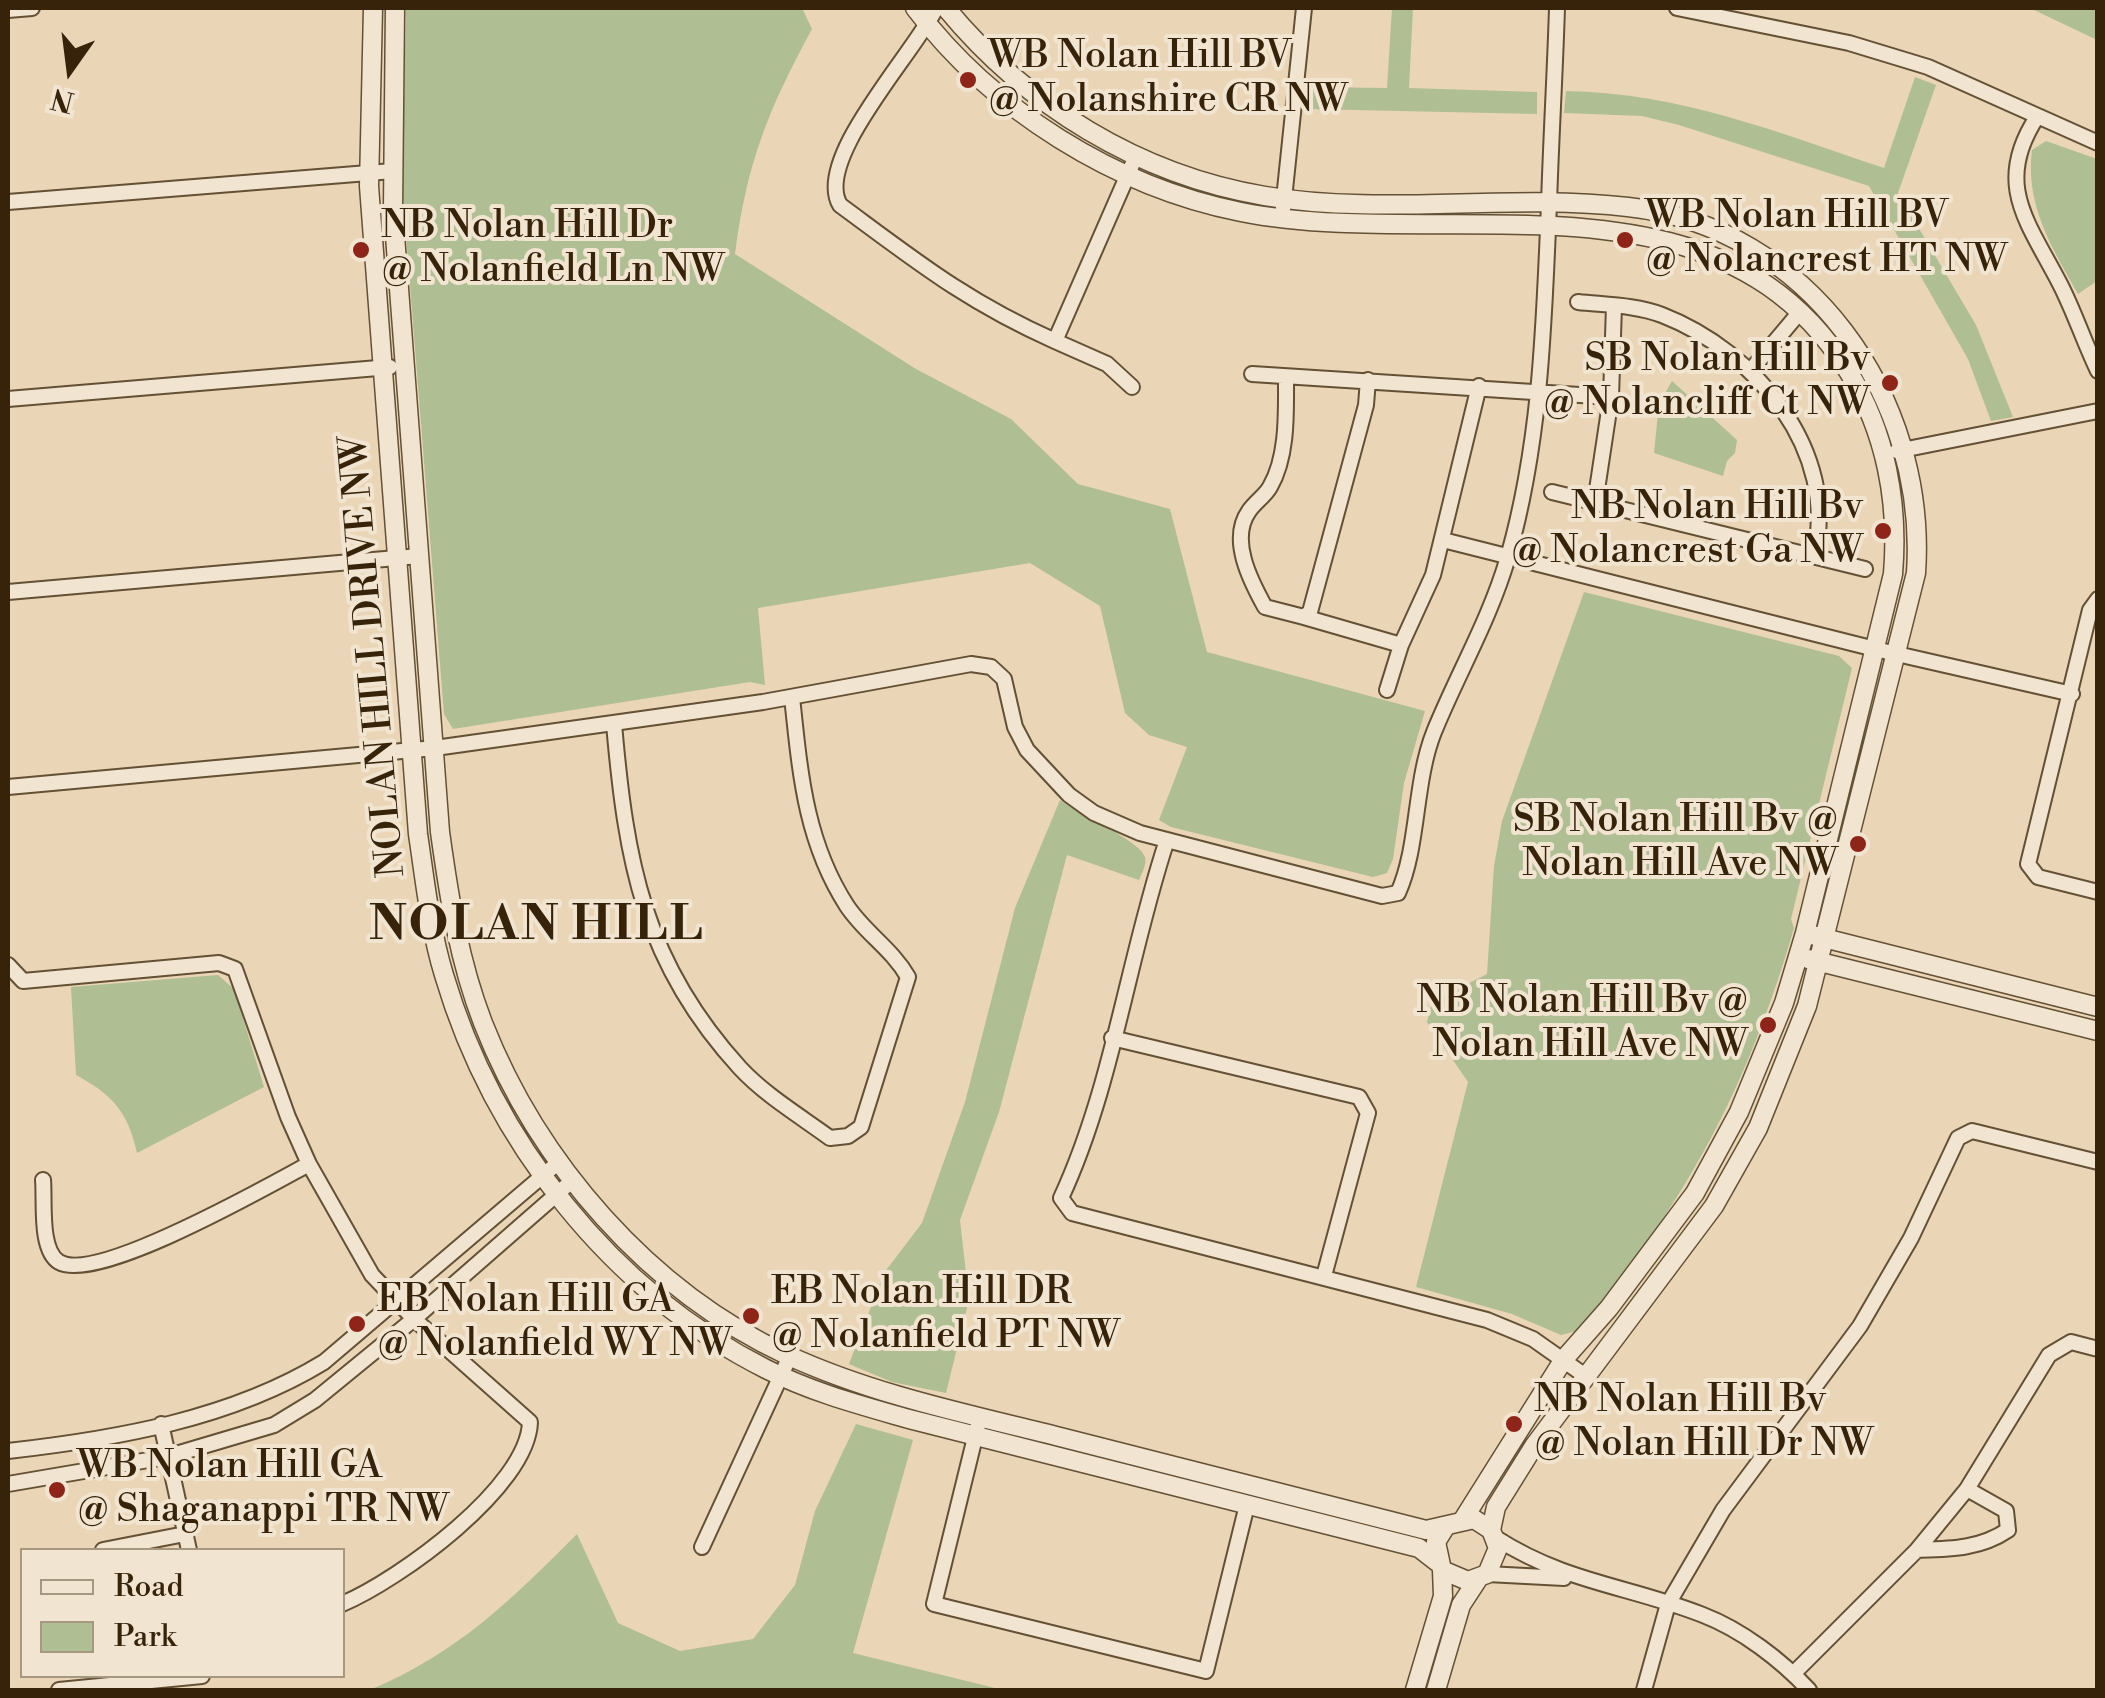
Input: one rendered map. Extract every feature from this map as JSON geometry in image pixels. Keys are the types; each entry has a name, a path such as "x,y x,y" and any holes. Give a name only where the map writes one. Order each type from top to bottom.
{"street":[{"path":"8,10 32,8"},
{"name":"NOLAN HILL DRIVE NW","path":"373,8 369,173 423,870 444,974 478,1067 556,1194 623,1267 682,1319 782,1377 845,1402 978,1426 1339,1518 1420,1548 1440,1566"},
{"name":"NOLAN HILL DRIVE NW","path":"395,8 393,171 419,556 449,902 469,980 503,1070 560,1162 616,1232 670,1280 745,1333 790,1356 978,1426 1248,1505 1426,1530 1446,1526"},
{"path":"1282,218 1304,8"},
{"path":"8,787 435,748 792,697 971,664 991,667 1004,679 1015,727 1045,773 1094,813 1167,840 1382,896 1398,894 1407,874 1408,842 1434,734 1479,637 1508,556 1541,390 1557,8"},
{"path":"1677,8 1865,48 1978,88 2098,144"},
{"path":"932,12 976,43 1050,106 1136,156 1224,187 1284,198 1629,207 1728,238 1770,262 1824,305 1851,336 1880,385 1906,448 1917,550 1885,652 1814,936 1798,956 1784,1004 1739,1112 1694,1193 1609,1308 1564,1359 1464,1518 1446,1526 1436,1542 1443,1596 1415,1690"},
{"path":"932,12 1033,121 1128,174 1203,202 1282,218 1636,231 1672,239 1738,269 1799,312 1822,334 1857,386 1884,454 1895,516 1885,652"},
{"path":"932,12 862,120 836,174 834,195 840,205 946,285 989,312 1107,364 1132,387"},
{"path":"2037,118 2017,148 2016,183 2037,246 2060,284 2098,370"},
{"path":"1055,340 1136,156"},
{"path":"8,202 393,171"},
{"path":"1578,302 1659,314 1698,332 1751,370 1780,405 1811,463 1821,529 1814,556"},
{"path":"1595,503 1611,396 1614,306"},
{"path":"1751,370 1799,312"},
{"path":"8,399 405,366"},
{"path":"1252,374 1611,396"},
{"path":"1286,378 1278,466 1270,489 1248,512 1239,536 1253,584 1265,607 1401,645"},
{"path":"1304,617 1310,612 1366,405 1368,380"},
{"path":"1386,690 1401,645 1433,575 1478,386"},
{"path":"1884,454 2098,412"},
{"path":"1552,492 1865,569"},
{"path":"1443,540 1885,652 2072,694"},
{"path":"8,592 419,556"},
{"path":"2098,599 2090,610 2028,864 2038,877 2098,892"},
{"path":"614,724 623,828 632,875 672,974 698,1017 742,1070 830,1138 848,1136 861,1127 908,977 898,959 866,932 846,904 815,843 803,800 792,697"},
{"path":"1167,840 1142,916 1082,1151 1061,1198 1072,1214 1487,1320 1533,1340 1584,1375"},
{"path":"1436,1690 1460,1606 1497,1558 1493,1534 1506,1488 1584,1375 1723,1190 1758,1128 1819,961 1814,936"},
{"path":"1814,936 2098,1006"},
{"path":"1798,956 2098,1031"},
{"path":"8,964 23,981 220,963 235,969 244,983 271,1078 310,1164 372,1274 414,1319 530,1422 530,1443 472,1515 439,1545 345,1602"},
{"path":"1112,1038 1358,1097 1368,1113 1324,1276"},
{"path":"1644,1690 1668,1604 1723,1510 1860,1326 1910,1238 1958,1138 1972,1131 2098,1162"},
{"path":"8,1452 160,1424 255,1399 284,1386 324,1362 560,1162"},
{"path":"44,1180 48,1249 57,1261 75,1266 160,1242 310,1164"},
{"path":"8,1484 166,1457 274,1425 315,1400 414,1319 573,1180"},
{"path":"1794,1674 1918,1550 1967,1489 2049,1355 2071,1342 2098,1349"},
{"path":"702,1547 790,1356"},
{"path":"160,1424 188,1548"},
{"path":"978,1426 934,1604 1206,1671 1248,1505"},
{"path":"1918,1550 1958,1549 1991,1542 2008,1530 2006,1511 1967,1489"},
{"path":"1464,1518 1575,1579 1706,1616 1794,1674 1808,1690"},
{"path":"114,1548 185,1534"},
{"path":"1440,1566 1458,1580 1575,1579"},
{"path":"59,1690 182,1678"}],"green space":[{"path":"406,8 802,8 812,29 762,137 746,191 735,254 916,369 1011,419 1078,484 1170,509 1207,652 1425,711 1404,783 1393,859 1387,873 1373,877 1171,827 1159,820 1187,747 1149,735 1125,713 1100,606 1030,563 758,608 765,685 750,682 453,729 444,714 402,184"},
{"path":"1392,8 1413,8 1409,88 1537,92 1537,114 1308,109 1310,87 1387,88"},
{"path":"2030,8 2097,8 2097,40"},
{"path":"1915,77 1936,85 1898,193 1976,325 2013,417 1991,421 1968,359 1869,186 1642,116 1564,113 1566,91 1649,99 1766,128 1884,168"},
{"path":"2046,141 2097,159 2097,281 2078,294 2043,225 2033,189 2032,150"},
{"path":"1672,381 1737,440 1723,476 1654,453 1659,404"},
{"path":"1584,592 1839,656 1852,668 1791,919 1794,928 1756,1041 1709,1142 1650,1237 1577,1331 1561,1335 1512,1314 1416,1287 1468,1082 1427,1022 1432,1002 1487,974 1494,866 1502,821"},
{"path":"1060,800 1132,843 1145,857 1145,866 1139,880 1067,855 999,1112 960,1220 969,1300 946,1393 892,1382 849,1364 884,1273 922,1223 965,1102 1015,908"},
{"path":"218,975 234,989 264,1087 137,1153 129,1126 117,1106 76,1075 71,987"},
{"path":"856,1424 913,1440 853,1653 1003,1690 370,1690 457,1642 506,1603 577,1534 618,1623 680,1651 753,1639 795,1585 815,1511"}],"place":[{"name":"WB Nolan Hill BV @ Nolanshire CR NW","path":"968,80"},
{"name":"WB Nolan Hill BV @ Nolancrest HT NW","path":"1625,240"},
{"name":"NB Nolan Hill Dr @ Nolanfield Ln NW","path":"361,250"},
{"name":"SB Nolan Hill Bv @ Nolancliff Ct NW","path":"1890,383"},
{"name":"NB Nolan Hill Bv @ Nolancrest Ga NW","path":"1883,531"},
{"name":"SB Nolan Hill Bv @ Nolan Hill Ave NW","path":"1858,844"},
{"name":"NB Nolan Hill Bv @ Nolan Hill Ave NW","path":"1768,1025"},
{"name":"EB Nolan Hill DR @ Nolanfield PT NW","path":"751,1316"},
{"name":"EB Nolan Hill GA @ Nolanfield WY NW","path":"357,1324"},
{"name":"NB Nolan Hill Bv @ Nolan Hill Dr NW","path":"1514,1424"},
{"name":"WB Nolan Hill GA @ Shaganappi TR NW","path":"57,1490"}],"district":[{"name":"NOLAN HILL","path":"537,928"}]}
